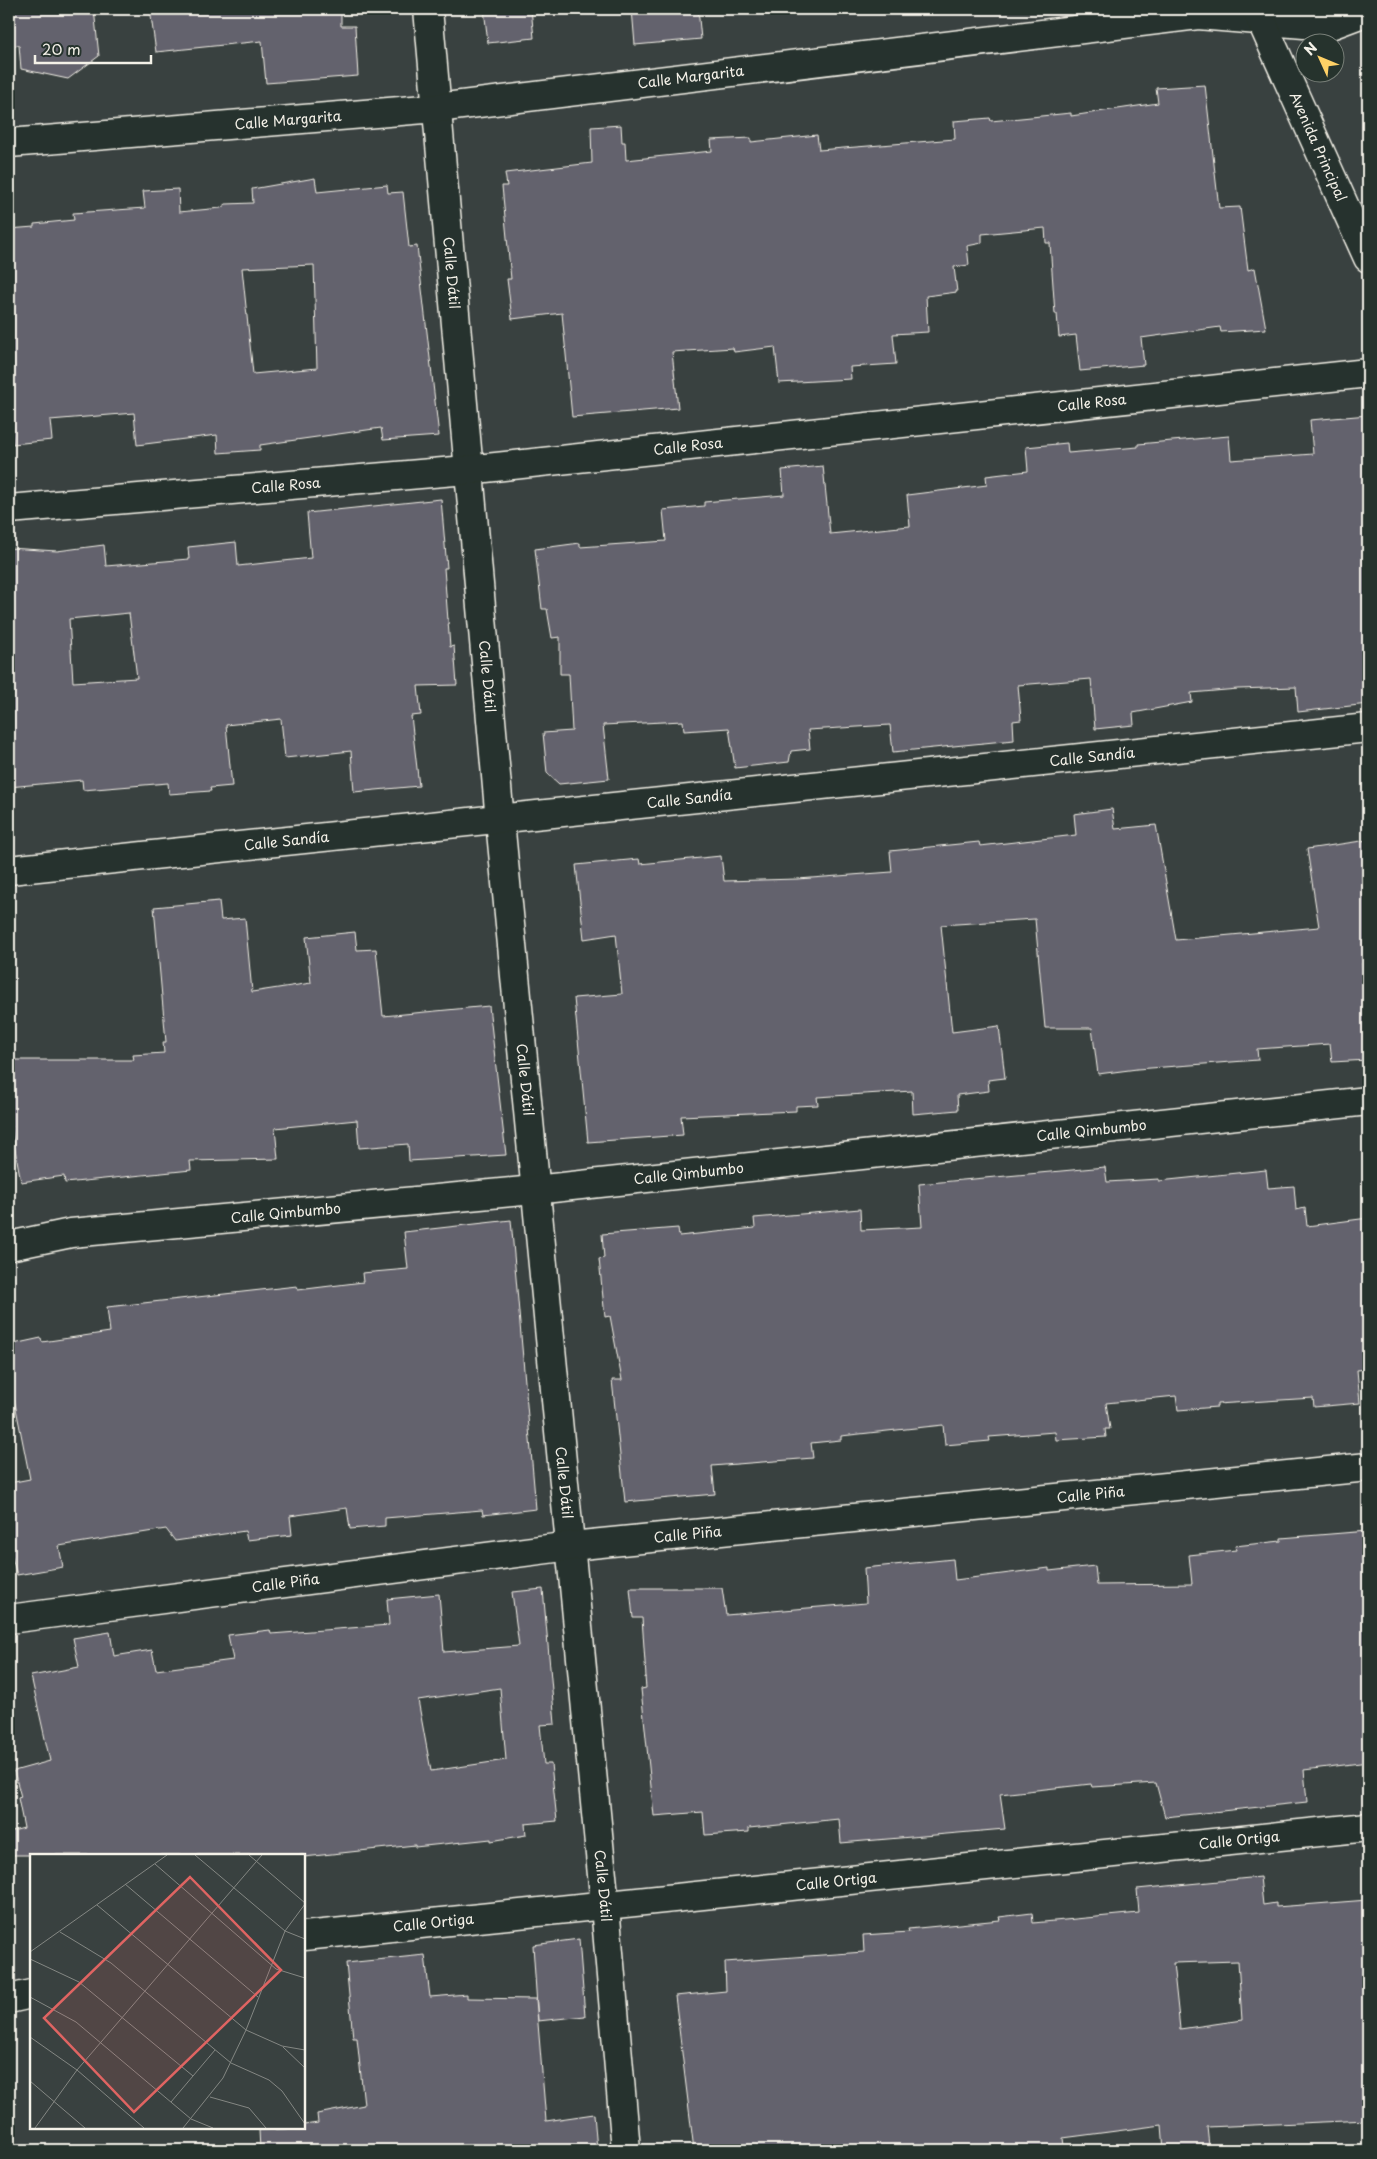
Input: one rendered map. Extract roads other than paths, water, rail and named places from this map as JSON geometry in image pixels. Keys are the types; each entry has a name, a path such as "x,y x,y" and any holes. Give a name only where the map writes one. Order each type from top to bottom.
{"street":[{"name":"Calle Dátil","path":"428,9 467,470 534,1190 571,1546 626,2150"},
{"name":"Calle Margarita","path":"9,143 437,108 1198,15 1258,14 1328,26 1368,11"},
{"name":"Avenida Principal","path":"1258,14 1368,258"},
{"name":"Calle Rosa","path":"9,509 467,470 1368,374"},
{"name":"Calle Sandía","path":"9,870 1368,728"},
{"name":"Calle Qimbumbo","path":"9,1246 71,1233 534,1190 1368,1101"},
{"name":"Calle Piña","path":"9,1619 571,1546 1368,1467"},
{"name":"Calle Ortiga","path":"305,1936 1368,1827"},
{"path":"9,1999 30,1994"}]}
